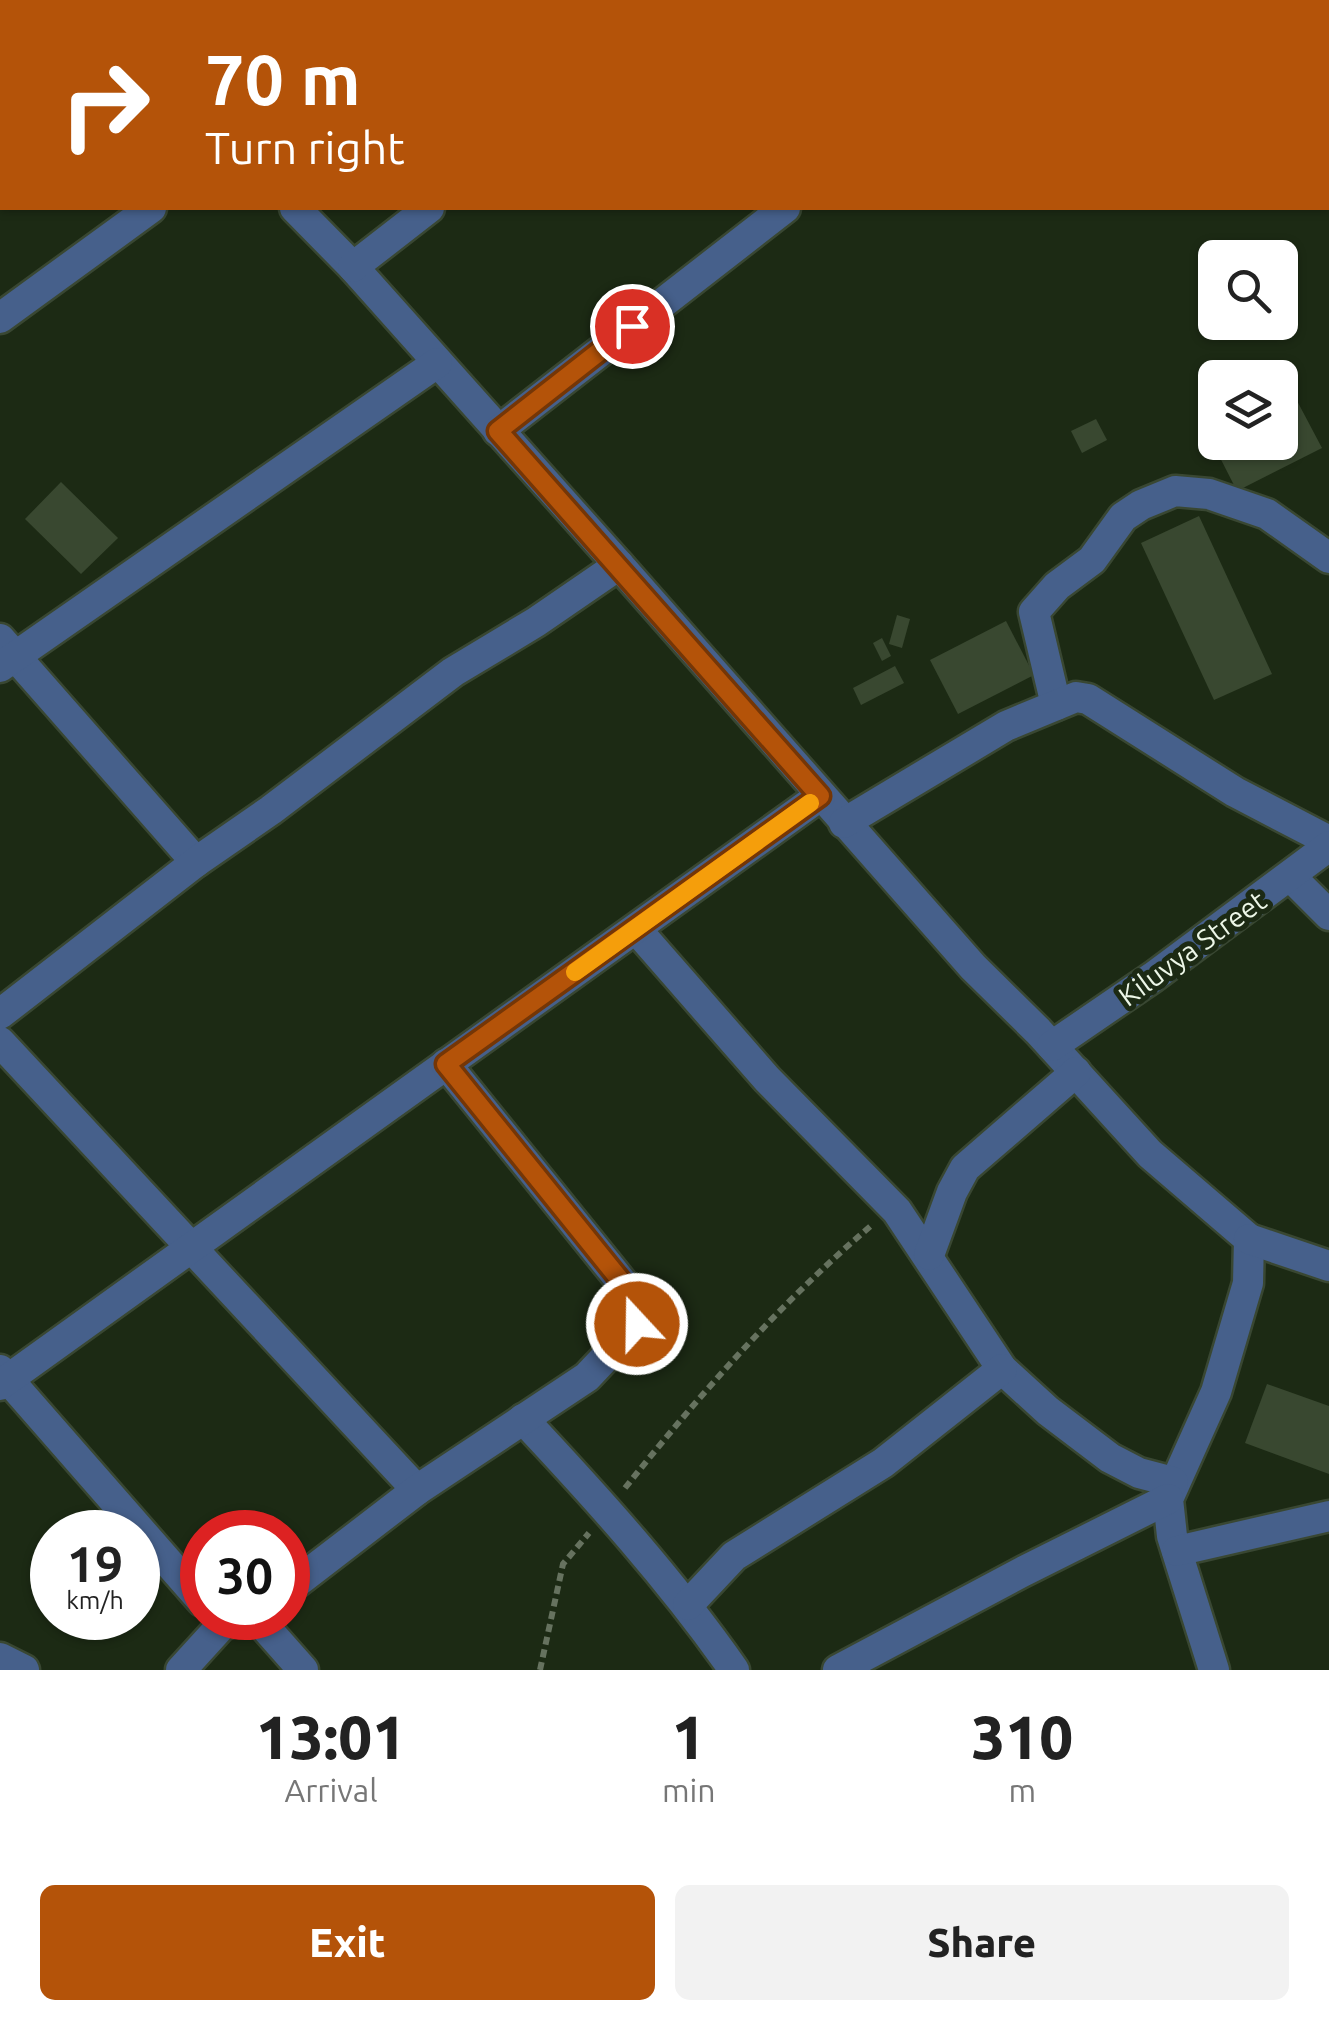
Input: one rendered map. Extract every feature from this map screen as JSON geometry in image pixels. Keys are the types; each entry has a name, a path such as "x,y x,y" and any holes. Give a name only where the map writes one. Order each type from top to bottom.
{"street":[{"path":"0,318 148,210"},
{"path":"297,210 619,565 973,966 1150,1154 1250,1239 1329,1266"},
{"path":"352,267 426,210"},
{"path":"498,431 782,210"},
{"path":"196,862 5,654 437,363"},
{"path":"1056,705 1034,612 1057,586 1092,560 1124,517 1141,505 1175,491 1209,494 1267,514 1329,558"},
{"path":"0,1014 196,862 453,672 619,565"},
{"path":"844,823 1006,726 1076,697 1088,699 1236,792 1329,843"},
{"path":"180,1575 3,1378 820,796"},
{"name":"Kiluvya Street","path":"1052,1046 1291,877 1329,843"},
{"path":"1291,877 1329,915"},
{"path":"636,928 767,1078 896,1211 1002,1370 1110,1458 1171,1491"},
{"path":"0,1042 417,1490"},
{"path":"310,1572 417,1490 587,1377 637,1324 638,1306 446,1064"},
{"path":"928,1255 965,1168 1076,1072"},
{"path":"1214,1670 1177,1551 1171,1491 1221,1375 1248,1283 1250,1239"},
{"path":"688,1605 734,1556 884,1464 1002,1370"},
{"path":"522,1418 607,1509 688,1605 734,1670"},
{"path":"838,1670 1171,1491"},
{"path":"1177,1551 1329,1516"},
{"path":"181,1670 209,1640"},
{"path":"277,1640 303,1670"},
{"path":"0,1658 24,1670"}],"path":[{"path":"540,1670 564,1564 685,1412 860,1235 883,1216 896,1211"}],"building":[{"path":"1298,403 1322,448 1237,491 1221,460 1298,460"},
{"path":"1096,419 1107,440 1082,453 1071,431"},
{"path":"61,482 118,538 81,574 25,519"},
{"path":"1199,516 1272,674 1214,700 1141,543"},
{"path":"897,615 910,619 902,648 889,644"},
{"path":"1006,621 1034,675 958,714 930,660"},
{"path":"882,638 891,656 882,661 873,643"},
{"path":"895,666 904,683 861,705 853,688"},
{"path":"1267,1384 1329,1406 1329,1474 1245,1443"}],"slow traffic":[{"path":"575,972 810,803"}],"route":[{"path":"632,326 498,431 820,796 446,1064 625,1286 638,1306 637,1324"}]}
